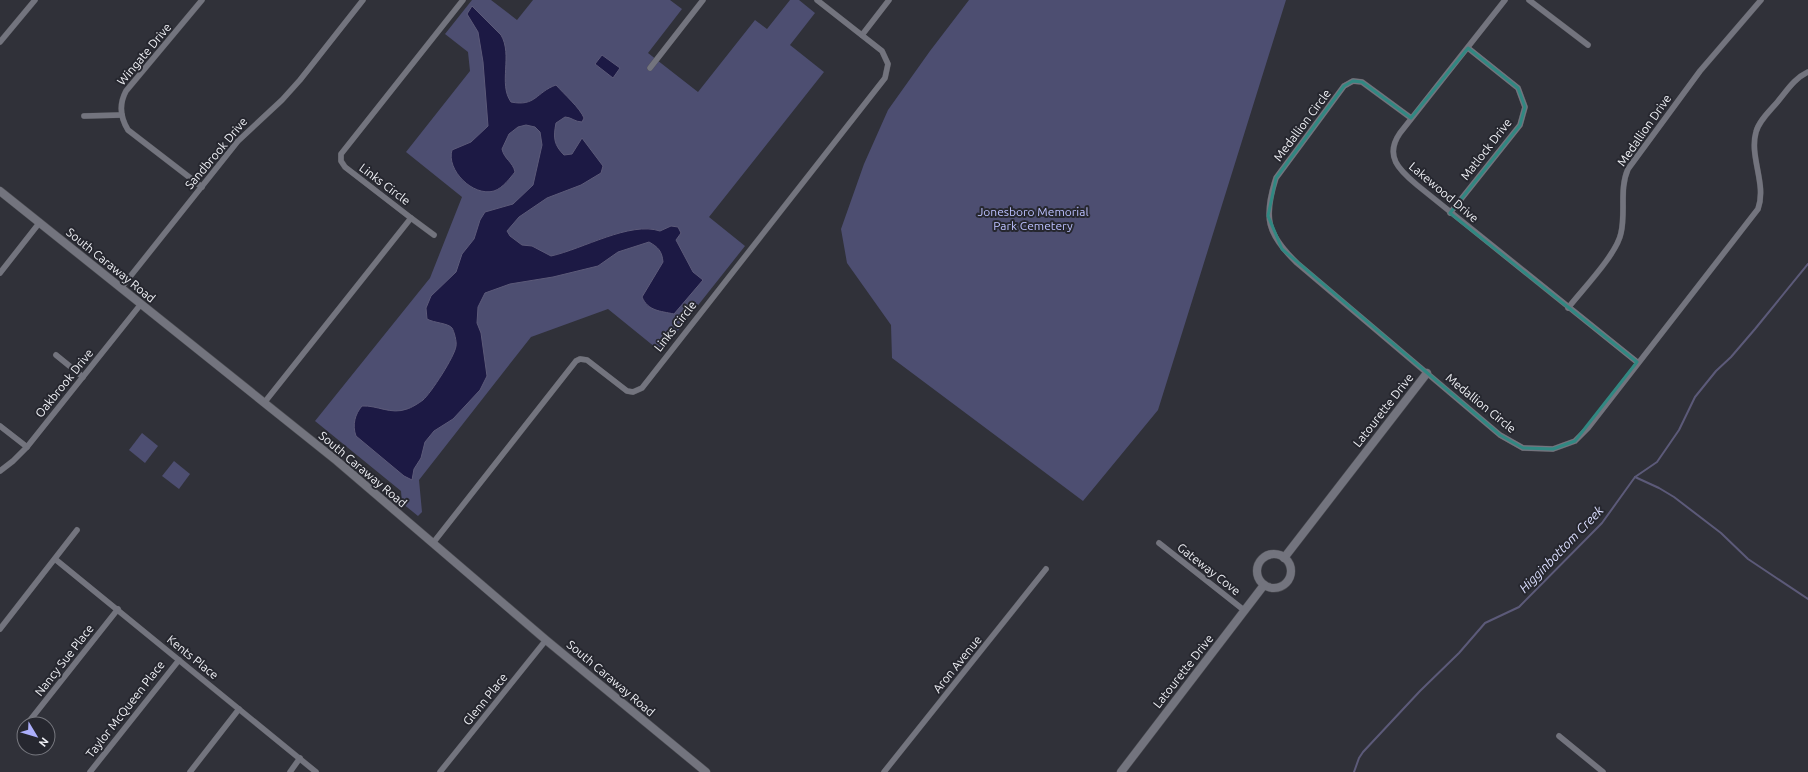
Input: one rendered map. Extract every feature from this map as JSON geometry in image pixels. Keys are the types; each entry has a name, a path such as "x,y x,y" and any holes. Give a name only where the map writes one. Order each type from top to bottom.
{"street":[{"path":"0,42 35,0"},
{"name":"Wingate Drive","path":"122,115 121,107 126,91 202,0"},
{"name":"Sandbrook Drive","path":"121,288 247,130 282,100 300,80 363,0"},
{"name":"Links Circle","path":"264,403 411,218 345,167 340,161 341,154 463,0"},
{"path":"650,68 703,0"},
{"name":"Links Circle","path":"433,543 576,361 580,359 587,360 627,391 633,392 642,388 886,78 888,64 886,56 882,50 817,0"},
{"path":"862,35 889,0"},
{"name":"Lakewood Drive","path":"1505,0 1396,138 1393,151 1395,163 1400,172 1637,362"},
{"path":"1530,0 1588,45"},
{"name":"Medallion Drive","path":"1568,308 1618,242 1624,214 1623,183 1628,169 1700,71 1761,0"},
{"name":"Matlock Drive","path":"1450,213 1520,125 1525,107 1518,88 1468,48"},
{"name":"Medallion Circle","path":"1411,118 1362,82 1353,81 1344,86 1276,178 1271,194 1268,216 1273,230 1282,249 1500,435 1523,448 1554,449 1576,441 1758,209 1761,197 1755,143 1756,133 1762,122 1793,82 1808,72"},
{"path":"84,116 122,115 123,122 128,130 202,187"},
{"name":"South Caraway Road","path":"0,191 264,403 433,543 546,640 706,772"},
{"path":"411,218 434,235"},
{"path":"0,273 40,222"},
{"name":"Oakbrook Drive","path":"0,471 14,461 27,447 141,304"},
{"path":"56,355 83,377"},
{"name":"Latourette Drive","path":"1284,558 1427,373"},
{"path":"0,426 27,447"},
{"path":"0,629 78,530"},
{"name":"Gateway Cove","path":"1159,543 1245,611"},
{"path":"1279,555 1284,558 1290,568 1288,580 1280,587 1274,588 1264,585 1258,575 1259,563 1268,556 1279,555"},
{"name":"Kents Place","path":"55,559 316,772"},
{"name":"Aron Avenue","path":"884,772 1046,569"},
{"name":"Latourette Drive","path":"1121,772 1264,585"},
{"name":"Nancy Sue Place","path":"34,716 118,610"},
{"name":"Glenn Place","path":"440,772 546,640"},
{"name":"Taylor McQueen Place","path":"90,772 178,660"},
{"path":"190,772 239,709"},
{"path":"1559,736 1603,772"},
{"path":"290,772 300,758"}],"highlighted area":[{"path":"1468,48 1518,88 1525,107 1520,125 1450,213 1637,362 1575,441 1553,449 1523,448 1500,435 1282,249 1268,216 1276,178 1344,86 1353,81 1362,82 1411,118"}],"green space":[{"path":"472,0 491,0 517,20 533,0 670,0 682,9 648,53 698,92 755,20 767,29 790,0 799,0 815,13 790,45 824,72 709,217 745,246 661,352 608,309 531,337 419,480 422,512 418,516 402,503 401,491 315,421 430,278 462,197 406,152 470,71 468,52 445,34"},
{"name":"Jonesboro Memorial Park Cemetery","path":"969,0 1286,0 1158,410 1083,501 892,358 891,325 847,263 841,229 864,164 888,110"},
{"path":"142,433 158,446 145,463 129,450"},
{"path":"174,461 190,474 179,489 162,476"}],"shaded area":[{"path":"472,6 501,35 506,51 505,78 507,95 511,102 519,103 531,101 544,91 556,85 584,118 582,122 565,117 556,123 555,141 558,148 564,155 572,154 582,138 603,166 601,173 581,185 547,198 519,217 507,231 510,236 522,245 532,246 551,256 564,253 621,233 648,229 660,231 671,226 678,227 681,233 676,240 693,272 703,280 674,314 651,308 642,297 663,262 662,255 659,250 649,242 618,252 598,266 553,277 510,284 485,293 478,307 477,323 481,333 487,376 480,390 453,419 434,431 425,442 421,458 414,469 412,480 404,476 356,436 354,424 356,416 362,406 395,411 401,411 409,408 423,400 437,382 452,358 455,351 456,342 454,332 450,326 427,319 426,308 431,296 456,272 462,254 474,239 480,220 485,212 513,204 533,185 542,145 540,132 535,127 526,125 518,127 509,134 502,149 515,172 509,180 494,191 486,192 470,186 457,173 453,166 451,158 452,150 471,142 488,126 483,62 478,32 467,14"},
{"path":"602,55 620,68 613,78 595,64"}],"waterway":[{"name":"Higginbottom Creek","path":"1354,772 1363,752 1420,691 1459,653 1485,623 1519,607 1602,523 1635,477 1657,462 1679,430 1695,397 1716,371 1731,357 1755,329 1808,264"},
{"path":"1635,477 1674,497 1721,533 1748,559 1808,599"}]}
